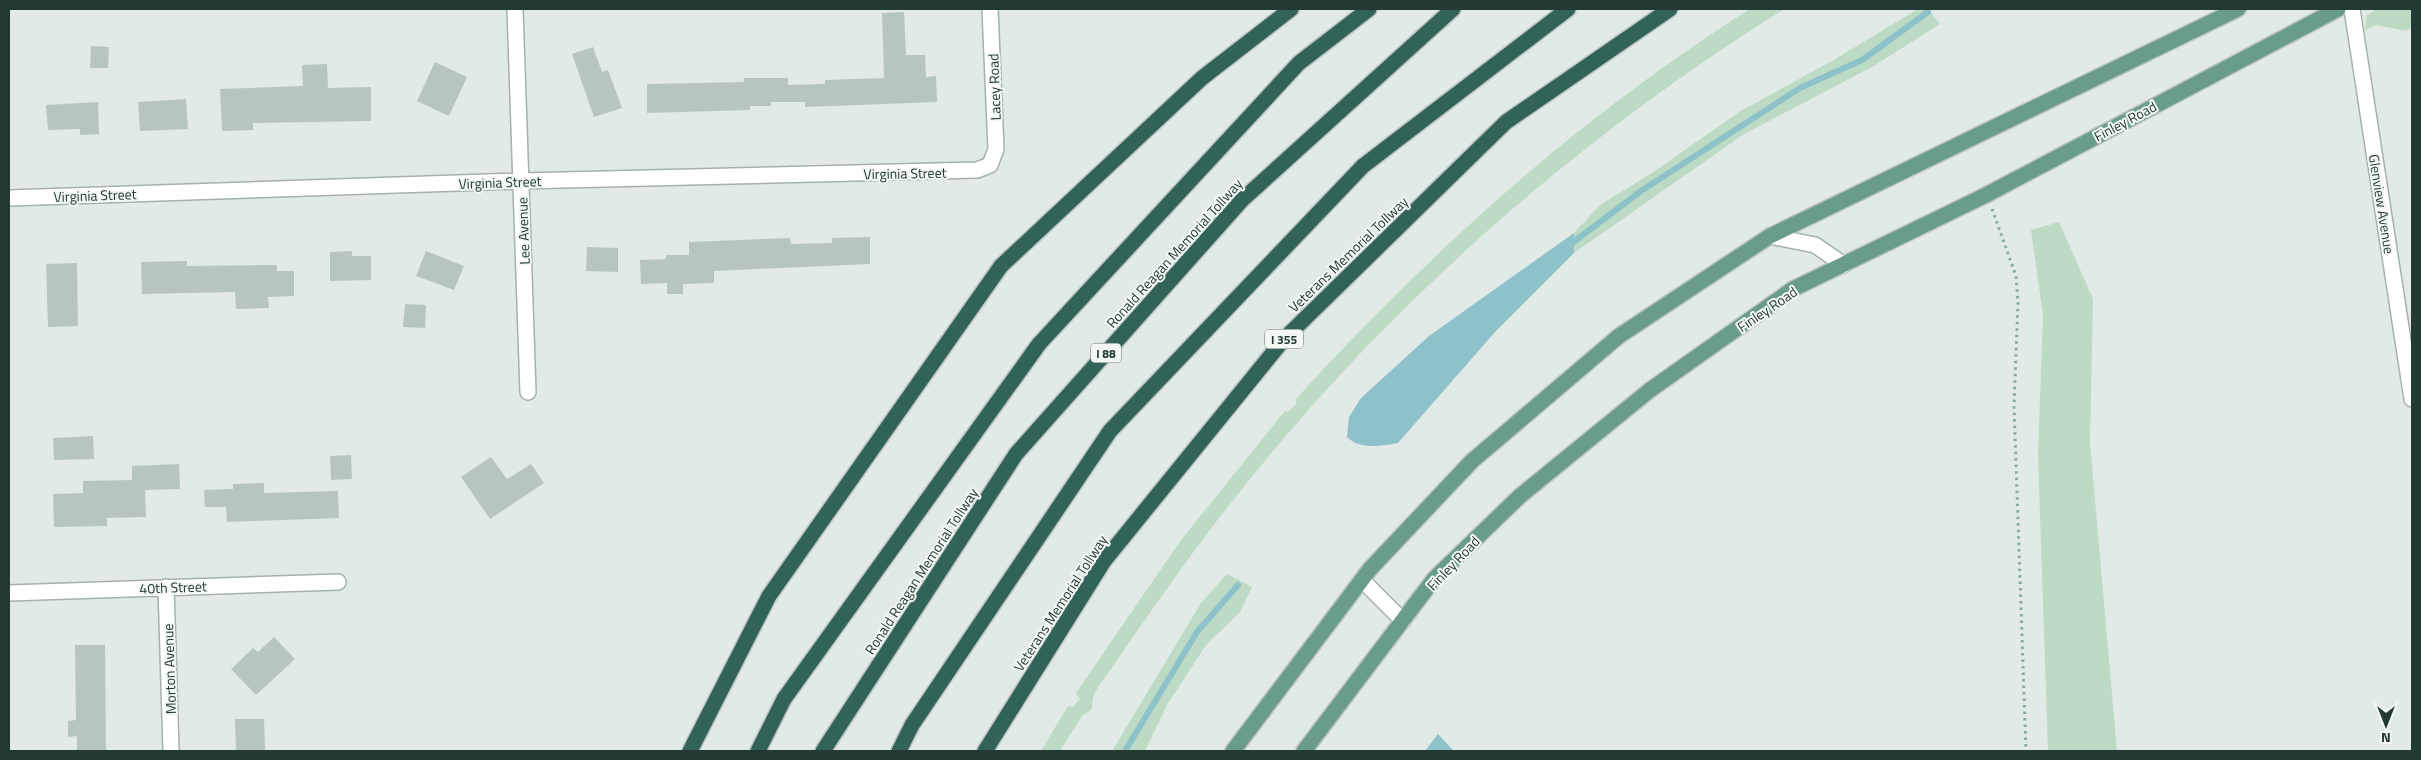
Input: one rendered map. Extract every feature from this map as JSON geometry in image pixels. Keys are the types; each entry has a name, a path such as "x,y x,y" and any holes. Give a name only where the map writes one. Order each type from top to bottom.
{"highway":[{"path":"690,751 769,596 1001,266 1202,78 1291,9"},
{"path":"758,751 784,699 1039,344 1299,63 1369,9"},
{"name":"Ronald Reagan Memorial Tollway","path":"823,751 1016,454 1242,200 1453,9"},
{"path":"899,751 912,725 1110,431 1363,166 1568,9"},
{"name":"Veterans Memorial Tollway","path":"985,751 1104,561 1284,339 1506,122 1670,9"}],"main road":[{"path":"1233,751 1362,580 1472,461 1619,336 1770,236 2238,9"},
{"name":"Finley Road","path":"1304,751 1434,580 1520,496 1650,390 1794,289 1986,194 2338,9"}],"street":[{"name":"Lee Avenue","path":"515,9 528,392"},
{"name":"Lacey Road","path":"990,9 996,148 990,165"},
{"name":"Glenview Avenue","path":"2352,9 2412,399"},
{"name":"Virginia Street","path":"9,198 521,181 963,171 977,170 990,165"},
{"path":"1770,236 1815,245 1844,265"},
{"path":"1362,580 1403,621"},
{"name":"40th Street","path":"9,592 338,582"},
{"name":"Morton Avenue","path":"166,587 171,751"}],"path":[{"path":"1986,194 2016,276 2018,302 2014,406 2026,751"}],"green space":[{"path":"1750,9 1784,9 1697,66 1614,127 1532,192 1454,261 1380,333 1309,409 1242,489 1129,642 1098,688 1093,697 1091,710 1082,716 1060,751 1041,751 1068,706 1073,707 1080,699 1076,693 1181,540 1285,411 1288,412 1297,403 1295,400 1346,345 1453,239 1509,189 1626,94 1687,50"},
{"path":"1918,9 1928,9 1940,24 1872,67 1744,134 1574,253 1574,233 1600,205 1655,171 1739,112 1832,61"},
{"path":"2376,9 2412,9 2412,27 2406,31 2376,25 2365,30 2367,15"},
{"path":"2059,222 2093,299 2090,443 2117,751 2048,751 2038,455 2043,315 2031,230"},
{"path":"1227,574 1252,587 1240,612 1206,645 1167,705 1145,751 1112,751 1201,603"}],"water":[{"path":"1574,233 1574,253 1495,332 1398,443 1371,446 1358,444 1347,437 1349,417 1361,398 1429,336"},
{"path":"1438,734 1452,749 1453,751 1425,751"}],"building":[{"path":"904,12 906,55 925,55 926,77 936,76 937,102 805,107 805,102 771,102 771,106 750,106 750,110 647,113 647,84 744,82 744,78 788,78 788,85 825,84 825,80 884,78 882,13"},
{"path":"91,46 109,47 108,68 90,68"},
{"path":"593,47 602,72 608,70 622,108 594,117 572,54"},
{"path":"435,62 467,77 449,116 417,101"},
{"path":"327,64 328,88 371,87 371,121 253,123 253,130 222,131 220,89 303,86 302,65"},
{"path":"186,99 188,129 140,131 138,102"},
{"path":"98,102 99,134 80,135 80,129 48,130 46,105"},
{"path":"870,237 870,264 714,271 714,283 683,284 683,294 667,294 667,283 641,284 640,260 666,259 666,255 689,255 689,242 790,238 791,244 832,243 832,238"},
{"path":"587,247 618,248 618,272 586,271"},
{"path":"352,251 352,256 371,256 371,280 330,281 330,252"},
{"path":"426,251 464,266 454,290 416,276"},
{"path":"187,261 187,266 277,265 277,271 294,271 294,296 268,297 269,308 236,309 235,292 142,294 141,262"},
{"path":"77,263 78,326 48,327 46,264"},
{"path":"405,304 426,305 425,328 403,327"},
{"path":"93,436 94,459 54,460 53,438"},
{"path":"351,455 352,479 331,480 330,456"},
{"path":"491,457 507,479 531,464 544,483 490,519 461,477"},
{"path":"179,464 180,489 145,490 146,517 107,518 107,526 54,527 53,494 83,493 83,481 132,480 132,466"},
{"path":"264,483 264,493 338,491 339,518 227,522 226,507 205,507 204,490 233,489 233,484"},
{"path":"274,637 295,659 256,695 231,669 253,648 258,652"},
{"path":"75,645 105,645 106,751 77,751 77,736 68,737 68,721 76,720"},
{"path":"235,719 264,719 265,751 236,751"}],"waterway":[{"path":"1567,247 1641,191 1800,88 1862,60 1928,12"},
{"path":"1125,751 1197,632 1238,585"}]}
